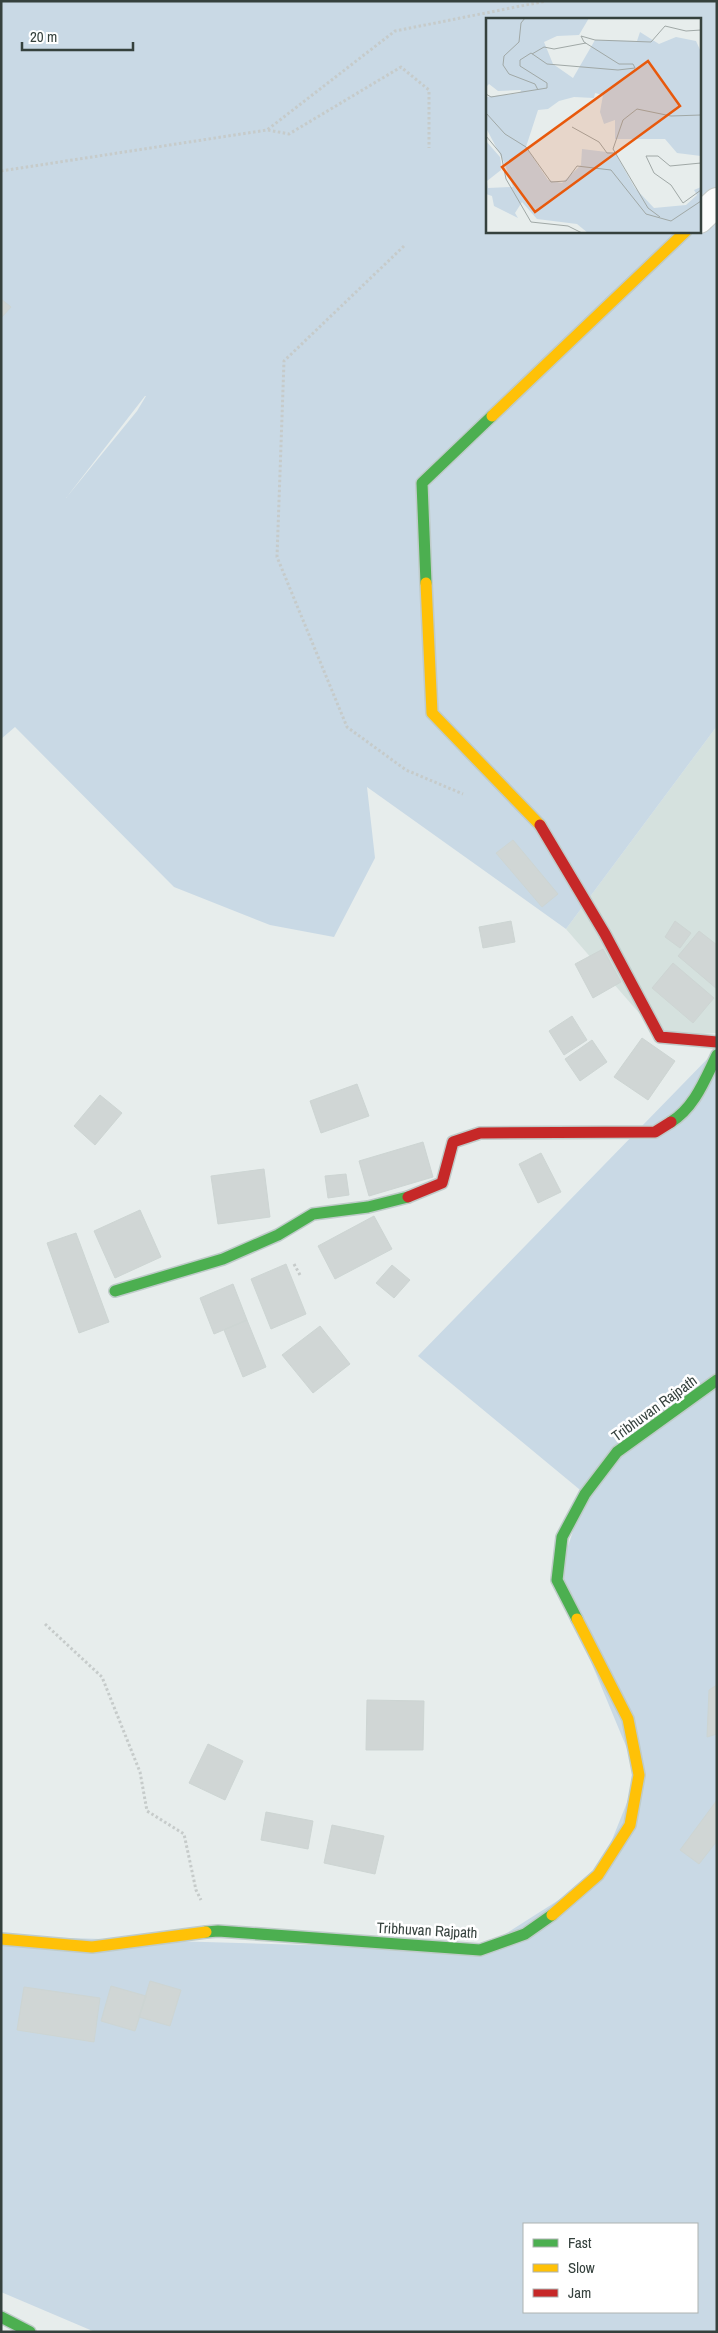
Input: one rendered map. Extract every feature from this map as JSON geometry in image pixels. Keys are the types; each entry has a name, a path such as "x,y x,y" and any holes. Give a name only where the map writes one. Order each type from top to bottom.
{"main road":[{"path":"685,232 422,483 432,713 538,822 605,934 660,1036 717,1042"},
{"path":"116,1291 223,1259 278,1235 313,1214 368,1207 404,1199 442,1183 453,1142 480,1133 656,1132 680,1117 695,1098 717,1055"},
{"name":"Tribhuvan Rajpath","path":"1,1939 92,1947 218,1931 480,1950 525,1934 565,1906 598,1875 630,1825 638,1775 628,1719 557,1580 562,1537 585,1494 617,1452 717,1380"},
{"path":"1,2317 30,2332"}],"street":[{"path":"700,218 717,202"}],"path":[{"path":"267,130 395,30 546,1"},
{"path":"1,171 267,130 289,134 401,67 429,90 429,148"},
{"path":"404,246 284,362 277,557 347,728 406,770 469,797"},
{"path":"45,1624 102,1677 140,1772 147,1811 184,1834 196,1890 218,1931"}],"shaded area":[{"path":"1,1 717,1 717,726 566,929 367,787 375,858 334,937 270,925 174,887 15,727 1,739","holes":["146,396 137,411 66,498"]},
{"path":"717,726 717,1033 660,1037 566,929"},
{"path":"717,1049 717,2332 95,2332 1,2292 1,1936 480,1950 598,1875 638,1775 557,1580 585,1494 418,1356"}],"building":[{"path":"1,299 11,307 1,318"},
{"path":"513,840 558,894 542,907 496,853"},
{"path":"511,921 515,942 483,948 479,927"},
{"path":"675,921 691,933 680,948 665,937"},
{"path":"699,931 717,945 717,989 678,956"},
{"path":"603,949 621,982 593,998 575,964"},
{"path":"673,963 714,998 693,1023 652,988"},
{"path":"572,1016 587,1040 564,1055 549,1031"},
{"path":"642,1038 675,1061 648,1100 614,1077"},
{"path":"592,1040 607,1062 580,1081 565,1059"},
{"path":"357,1084 369,1116 321,1133 310,1101"},
{"path":"100,1095 122,1113 95,1145 74,1126"},
{"path":"423,1142 433,1177 369,1196 359,1161"},
{"path":"541,1153 561,1192 538,1203 519,1164"},
{"path":"264,1169 270,1217 218,1224 211,1176"},
{"path":"346,1174 349,1195 328,1198 325,1176"},
{"path":"140,1210 161,1257 115,1278 94,1231"},
{"path":"374,1216 392,1249 335,1279 318,1246"},
{"path":"76,1233 109,1322 79,1333 47,1243"},
{"path":"286,1264 306,1314 271,1329 251,1279"},
{"path":"392,1265 410,1280 394,1298 376,1283"},
{"path":"233,1284 247,1320 214,1334 200,1298"},
{"path":"247,1320 266,1367 243,1377 224,1330"},
{"path":"320,1326 350,1364 313,1393 282,1355"},
{"path":"717,1685 717,1734 707,1737 709,1690"},
{"path":"367,1700 424,1701 423,1750 366,1750"},
{"path":"208,1744 243,1761 225,1800 189,1783"},
{"path":"717,1800 717,1841 699,1864 680,1850"},
{"path":"266,1812 313,1821 308,1849 261,1840"},
{"path":"332,1825 384,1836 375,1874 324,1863"},
{"path":"150,1981 181,1990 170,2026 139,2017"},
{"path":"111,1986 146,1996 135,2031 101,2021"},
{"path":"24,1987 100,1998 94,2042 17,2030"}],"traffic: fast":[{"path":"426,583 422,483 492,416"},
{"path":"671,1122 687,1109 693,1101 717,1055"},
{"path":"115,1291 223,1259 278,1235 313,1214 368,1207 408,1197"},
{"path":"577,1619 557,1580 562,1537 585,1494 617,1452 717,1380"},
{"path":"206,1932 218,1931 480,1950 525,1934 552,1915"},
{"path":"1,2317 30,2332"}],"traffic: slow":[{"path":"492,416 685,232"},
{"path":"426,583 432,713 540,825"},
{"path":"552,1915 598,1875 630,1825 639,1775 628,1719 577,1619"},
{"path":"1,1939 92,1947 206,1932"}],"traffic: jam":[{"path":"540,825 605,934 660,1037 717,1042"},
{"path":"408,1197 442,1183 453,1142 480,1133 655,1132 671,1122"}]}
